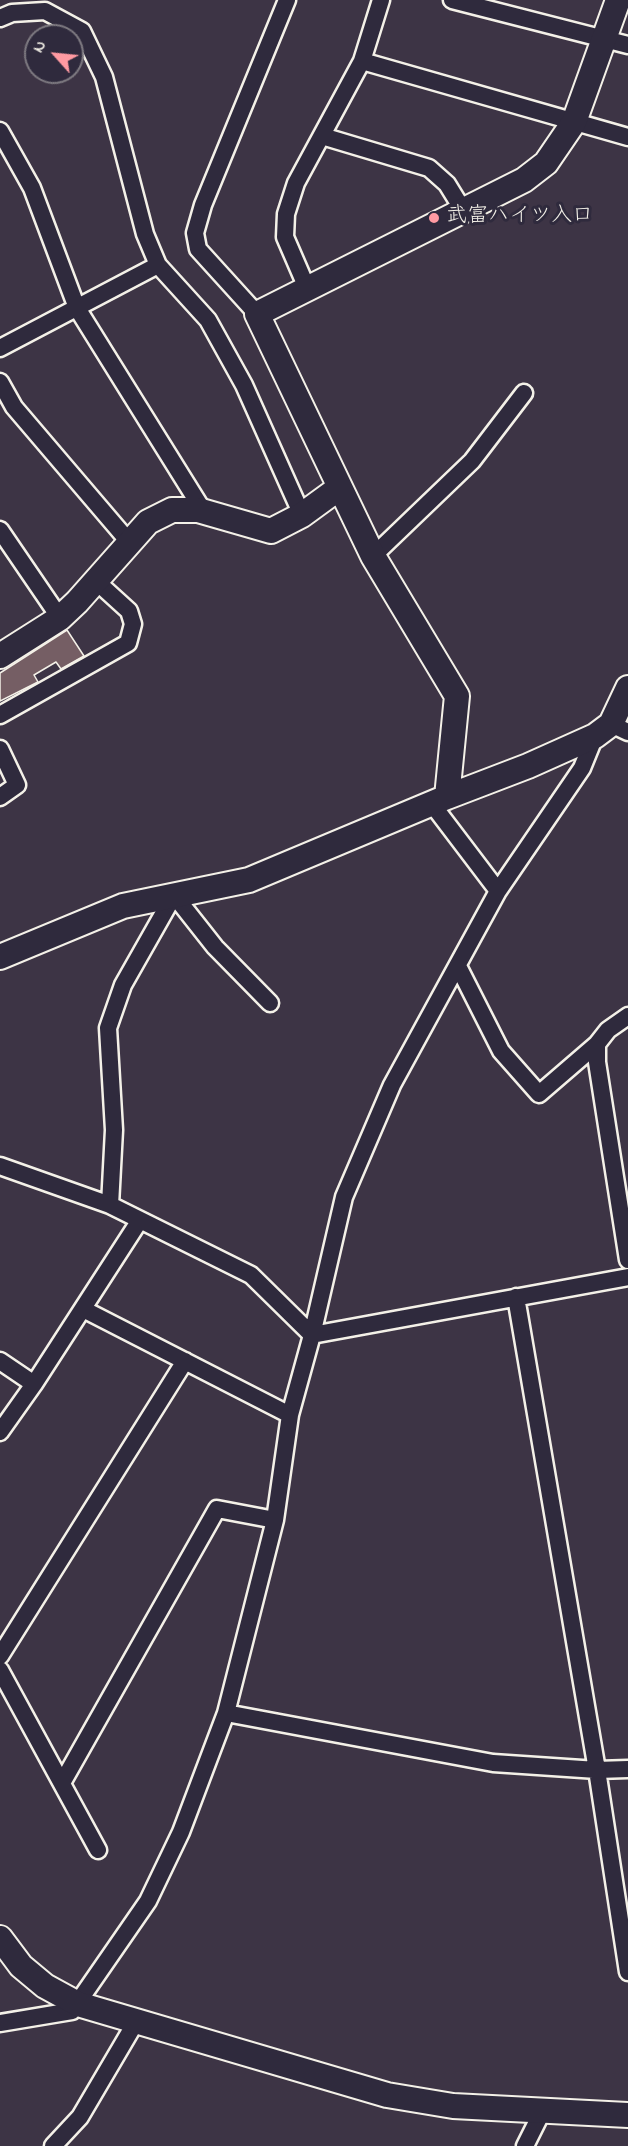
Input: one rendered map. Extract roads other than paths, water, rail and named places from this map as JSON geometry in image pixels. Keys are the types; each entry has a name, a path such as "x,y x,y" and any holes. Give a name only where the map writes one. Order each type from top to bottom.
{"street":[{"path":"287,0 203,206 195,233 198,249 257,314 373,556 457,696 440,801 498,891"},
{"path":"307,288 285,237 286,214 296,183 362,61 381,0"},
{"path":"257,314 524,180 546,163 574,122 618,0"},
{"path":"462,1 628,45"},
{"path":"0,18 12,13 45,10 82,32 104,77 145,234 158,265 208,320 244,385 302,515"},
{"path":"362,61 628,137"},
{"path":"0,130 32,188 77,308 204,512"},
{"path":"322,136 429,168 447,183 463,210"},
{"path":"0,348 158,265"},
{"path":"0,382 14,407 130,543"},
{"path":"373,556 472,461 524,393"},
{"path":"0,656 60,618 148,522 172,510 204,512 271,531 302,515 339,488"},
{"path":"0,530 60,618"},
{"path":"0,716 128,643 133,624 129,611 96,581"},
{"path":"0,2023 72,2011 148,1901 181,1832 226,1713 275,1520 290,1415 312,1335 344,1197 392,1085 498,891 582,768 611,731 628,688"},
{"path":"0,957 123,906 249,880 611,731"},
{"path":"0,749 17,785 0,797"},
{"path":"174,895 215,947 270,1003"},
{"path":"110,1205 114,1130 108,1028 123,985 174,895"},
{"path":"458,966 501,1051 539,1094 597,1044 608,1030 628,1016"},
{"path":"597,1044 597,1062 628,1260"},
{"path":"0,1166 110,1205 251,1275 312,1335"},
{"path":"0,1432 34,1384 140,1220"},
{"path":"312,1335 628,1277"},
{"path":"516,1297 597,1770 628,1972"},
{"path":"83,1309 290,1415"},
{"path":"0,1361 34,1384"},
{"path":"0,1656 185,1361"},
{"path":"62,1783 217,1509 275,1520"},
{"path":"0,1670 98,1850"},
{"path":"226,1713 493,1763 597,1770 628,1769"},
{"path":"0,1938 21,1966 45,1986 78,2004 387,2095 453,2106 628,2115"},
{"path":"53,2146 80,2116 137,2020"},
{"path":"525,2146 542,2112"}],"place":[{"name":"武富ハイツ入口","path":"434,218"}]}
